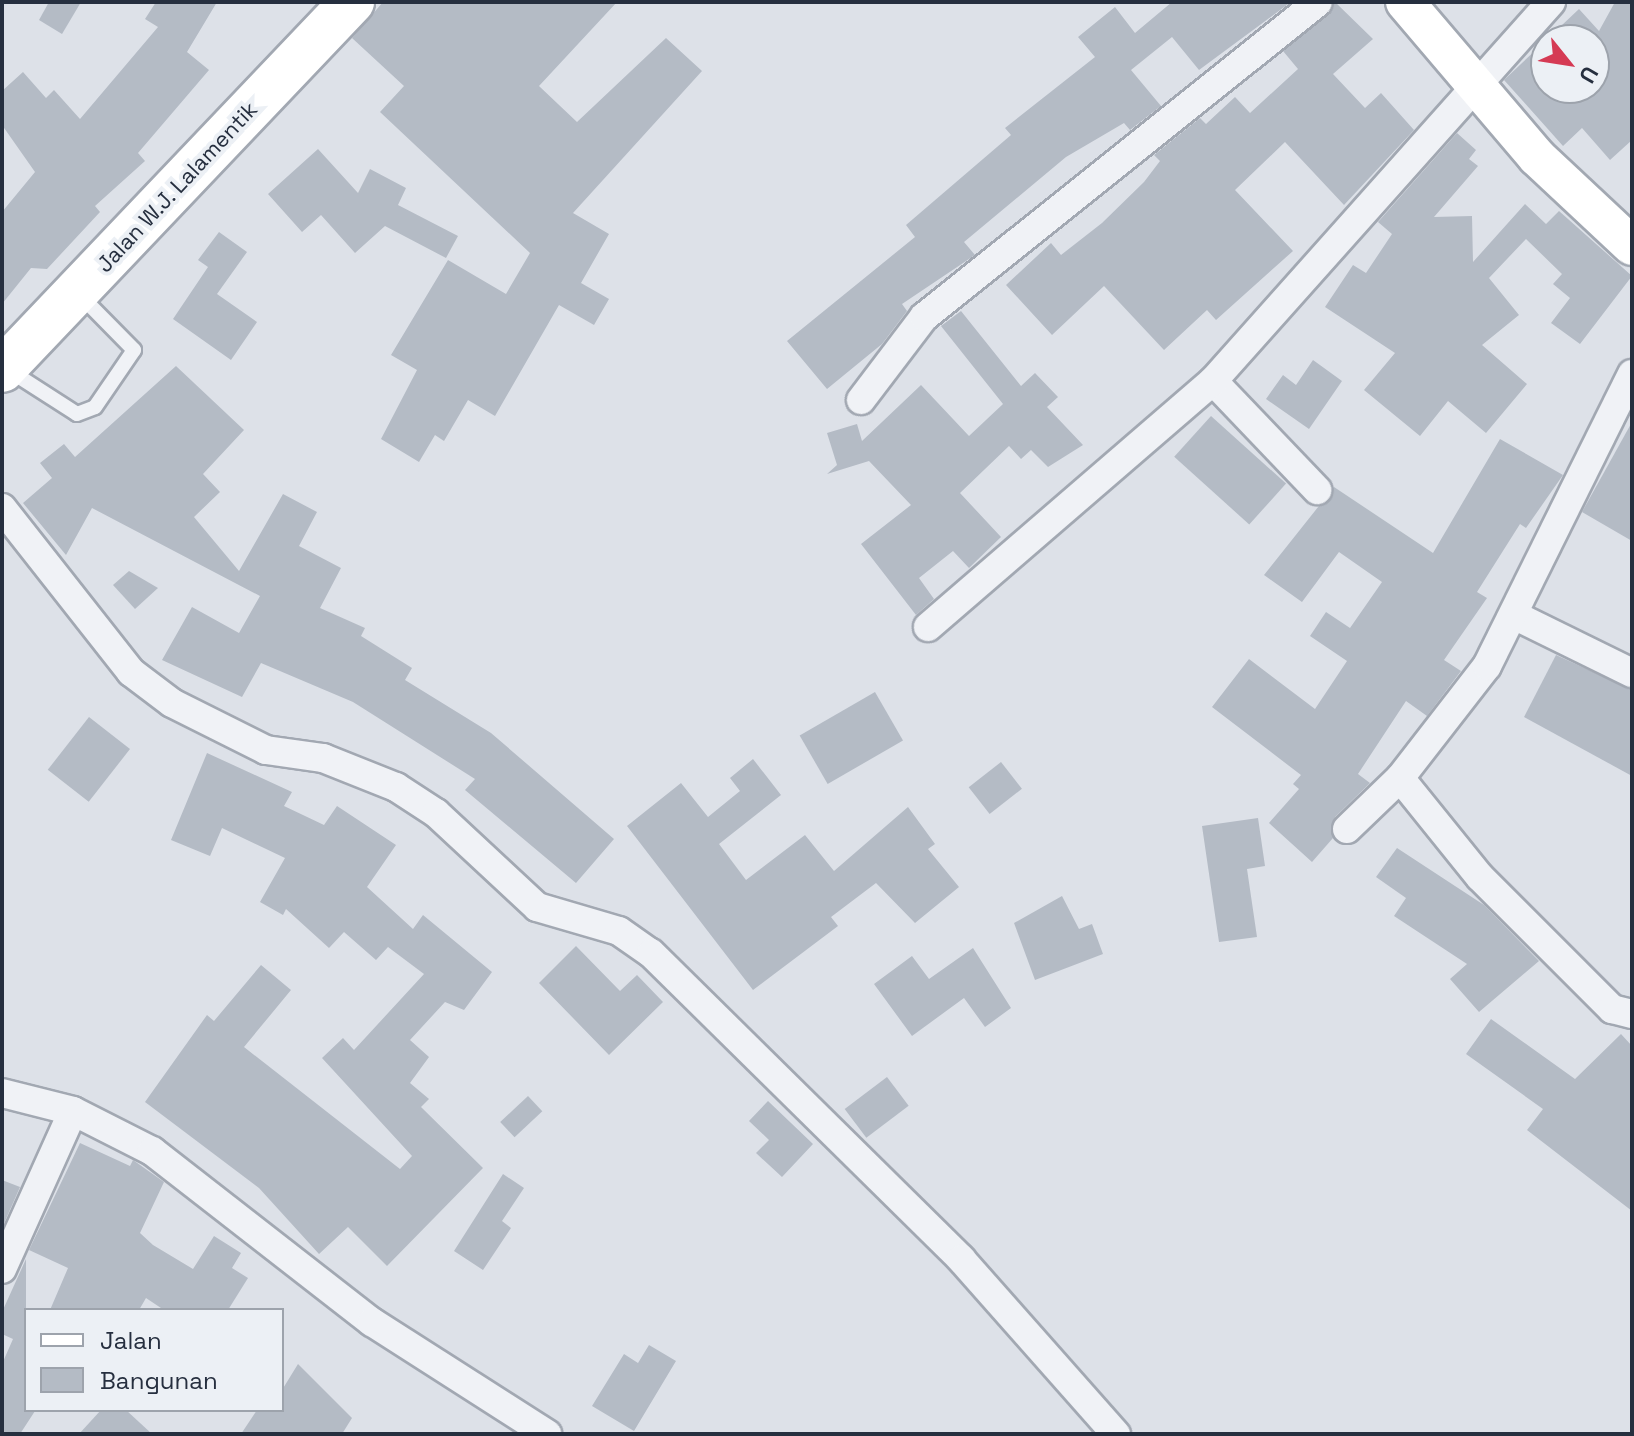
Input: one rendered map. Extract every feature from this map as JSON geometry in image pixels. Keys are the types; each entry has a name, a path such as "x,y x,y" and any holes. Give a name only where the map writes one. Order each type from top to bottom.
{"main road":[{"path":"3,364 329,2"},
{"name":"Jalan W.J. Lalamentik","path":"74,288 352,2"}],"street":[{"path":"861,400 924,317 1318,2"},
{"path":"1405,2 1537,157 1632,246"},
{"path":"928,627 1213,381 1551,2"},
{"path":"1347,829 1400,778 1516,616 1632,374"},
{"path":"1213,381 1317,490"},
{"path":"2,508 131,672 172,703 266,750 323,758 396,787 436,813 537,907 619,931 651,953 961,1259 1116,1434"},
{"path":"1516,616 1632,673"},
{"path":"1400,778 1480,877 1612,1009 1632,1014"},
{"path":"2,1093 73,1111 152,1151 372,1322 547,1434"},
{"path":"2,1269 73,1111"}],"lane":[{"path":"3,364 77,414 95,407 134,350 74,288"}],"building":[{"path":"49,2 81,2 62,34 39,20"},
{"path":"156,2 217,2 187,52 209,70 138,153 145,161 95,206 100,212 47,269 31,268 2,304 2,212 35,172 2,125 2,91 23,72 46,98 54,90 80,119 158,27 145,19"},
{"path":"383,2 617,2 539,86 577,122 666,38 702,71 573,213 609,234 581,283 609,299 594,325 559,305 495,416 468,400 444,441 435,435 419,462 381,439 417,370 391,355 448,260 506,294 530,253 380,112 404,86 352,38"},
{"path":"1172,2 1291,2 1199,70 1172,37 1131,70 1161,106 1130,130 1124,123 1066,157 964,242 975,255 902,304 907,311 882,344 827,389 787,341 915,237 906,225 1011,135 1005,128 1095,57 1078,37 1115,7 1135,33"},
{"path":"1335,2 1373,39 1333,74 1365,108 1381,93 1414,130 1344,205 1285,142 1235,190 1293,251 1216,320 1207,310 1164,350 1104,286 1052,335 1006,285 1051,243 1061,255 1102,223 1144,182 1160,161 1154,155 1200,118 1206,124 1235,97 1250,113 1298,69 1283,51"},
{"path":"1615,2 1632,2 1632,140 1610,160 1582,128 1563,146 1504,80 1530,55 1530,104 1610,104 1610,24 1603,24"},
{"path":"1579,9 1593,24 1563,24"},
{"path":"1457,133 1476,150 1469,159 1478,166 1434,217 1472,216 1473,262 1525,204 1546,224 1559,211 1632,276 1580,344 1551,323 1570,298 1553,284 1562,274 1526,239 1489,278 1519,315 1482,345 1527,384 1486,433 1448,401 1420,436 1364,390 1395,353 1325,307 1353,265 1366,273 1392,234 1378,222"},
{"path":"318,149 358,193 370,169 406,188 398,205 458,236 446,258 385,226 355,253 321,215 302,232 268,194"},
{"path":"219,232 247,252 217,294 257,322 231,360 173,319 208,267 198,260"},
{"path":"961,311 1021,386 1035,373 1058,397 1047,407 1083,445 1048,467 1031,450 1021,459 1009,446 960,493 1001,537 969,568 953,551 919,578 934,599 916,615 861,544 911,505 869,461 827,474 837,465 827,433 857,424 862,441 921,385 969,436 1003,404 941,326"},
{"path":"1313,360 1342,381 1309,429 1266,399 1283,375 1296,385"},
{"path":"176,366 244,430 203,474 220,492 194,517 239,571 283,494 317,512 299,546 341,568 320,608 365,628 361,636 412,668 405,680 491,733 614,839 576,883 465,790 475,779 353,702 261,663 242,697 162,660 192,607 239,633 260,596 92,508 66,555 23,503 52,478 40,463 64,444 75,457"},
{"path":"1211,416 1286,484 1249,524 1174,457"},
{"path":"1632,422 1632,541 1582,512"},
{"path":"1500,439 1563,475 1526,528 1520,524 1477,592 1487,598 1444,660 1461,671 1427,716 1406,701 1358,774 1370,783 1335,817 1333,838 1312,862 1269,823 1299,789 1293,784 1301,775 1212,707 1249,659 1315,709 1347,661 1310,636 1326,612 1350,628 1382,582 1339,552 1302,602 1264,575 1334,487 1433,553"},
{"path":"129,571 158,588 135,609 113,585"},
{"path":"1556,655 1632,690 1632,776 1524,717"},
{"path":"875,692 903,740 828,784 800,736"},
{"path":"89,717 130,749 89,802 48,770"},
{"path":"207,753 292,792 284,806 324,825 337,806 396,845 367,887 413,929 423,915 492,972 464,1010 445,1002 410,1040 429,1057 410,1083 429,1099 421,1107 483,1168 387,1266 348,1227 319,1254 259,1188 145,1102 207,1015 214,1021 261,965 291,990 244,1047 400,1169 412,1156 322,1058 343,1038 354,1050 424,974 388,947 376,960 344,932 329,948 286,909 283,915 260,902 285,858 222,828 210,856 171,840"},
{"path":"753,759 781,795 719,844 746,880 805,835 834,871 908,807 935,844 928,849 959,887 915,923 876,883 831,917 838,926 753,990 627,826 681,783 708,817 740,791 730,778"},
{"path":"1001,762 1022,789 990,814 969,787"},
{"path":"1258,818 1265,866 1247,869 1257,937 1219,942 1202,826"},
{"path":"1397,848 1484,905 1539,961 1479,1012 1450,979 1467,964 1394,916 1406,898 1376,877"},
{"path":"1062,896 1079,929 1092,924 1103,954 1035,980 1014,923"},
{"path":"576,946 620,991 637,975 663,1002 609,1055 539,983"},
{"path":"973,948 1011,1008 985,1027 964,998 912,1036 874,984 912,956 929,979"},
{"path":"1491,1019 1575,1079 1621,1034 1632,1046 1632,1211 1527,1130 1543,1109 1466,1054"},
{"path":"887,1077 909,1106 866,1138 845,1109"},
{"path":"528,1096 542,1111 515,1137 500,1122"},
{"path":"768,1101 813,1144 782,1177 756,1153 769,1140 749,1121"},
{"path":"80,1143 130,1166 133,1160 164,1182 140,1233 153,1245 193,1269 214,1236 241,1253 232,1268 248,1278 229,1308 161,1308 146,1298 140,1308 51,1308 68,1268 29,1250"},
{"path":"503,1174 524,1188 502,1221 511,1228 483,1270 454,1251"},
{"path":"2,1180 20,1187 2,1228"},
{"path":"26,1259 24,1412 34,1412 20,1434 2,1434 2,1364 13,1339 2,1334 2,1312"},
{"path":"649,1345 676,1361 634,1431 592,1406 624,1354 638,1363"},
{"path":"298,1364 352,1418 342,1434 241,1434 256,1412 284,1412 284,1387"},
{"path":"99,1412 128,1412 152,1434 79,1434"}]}
